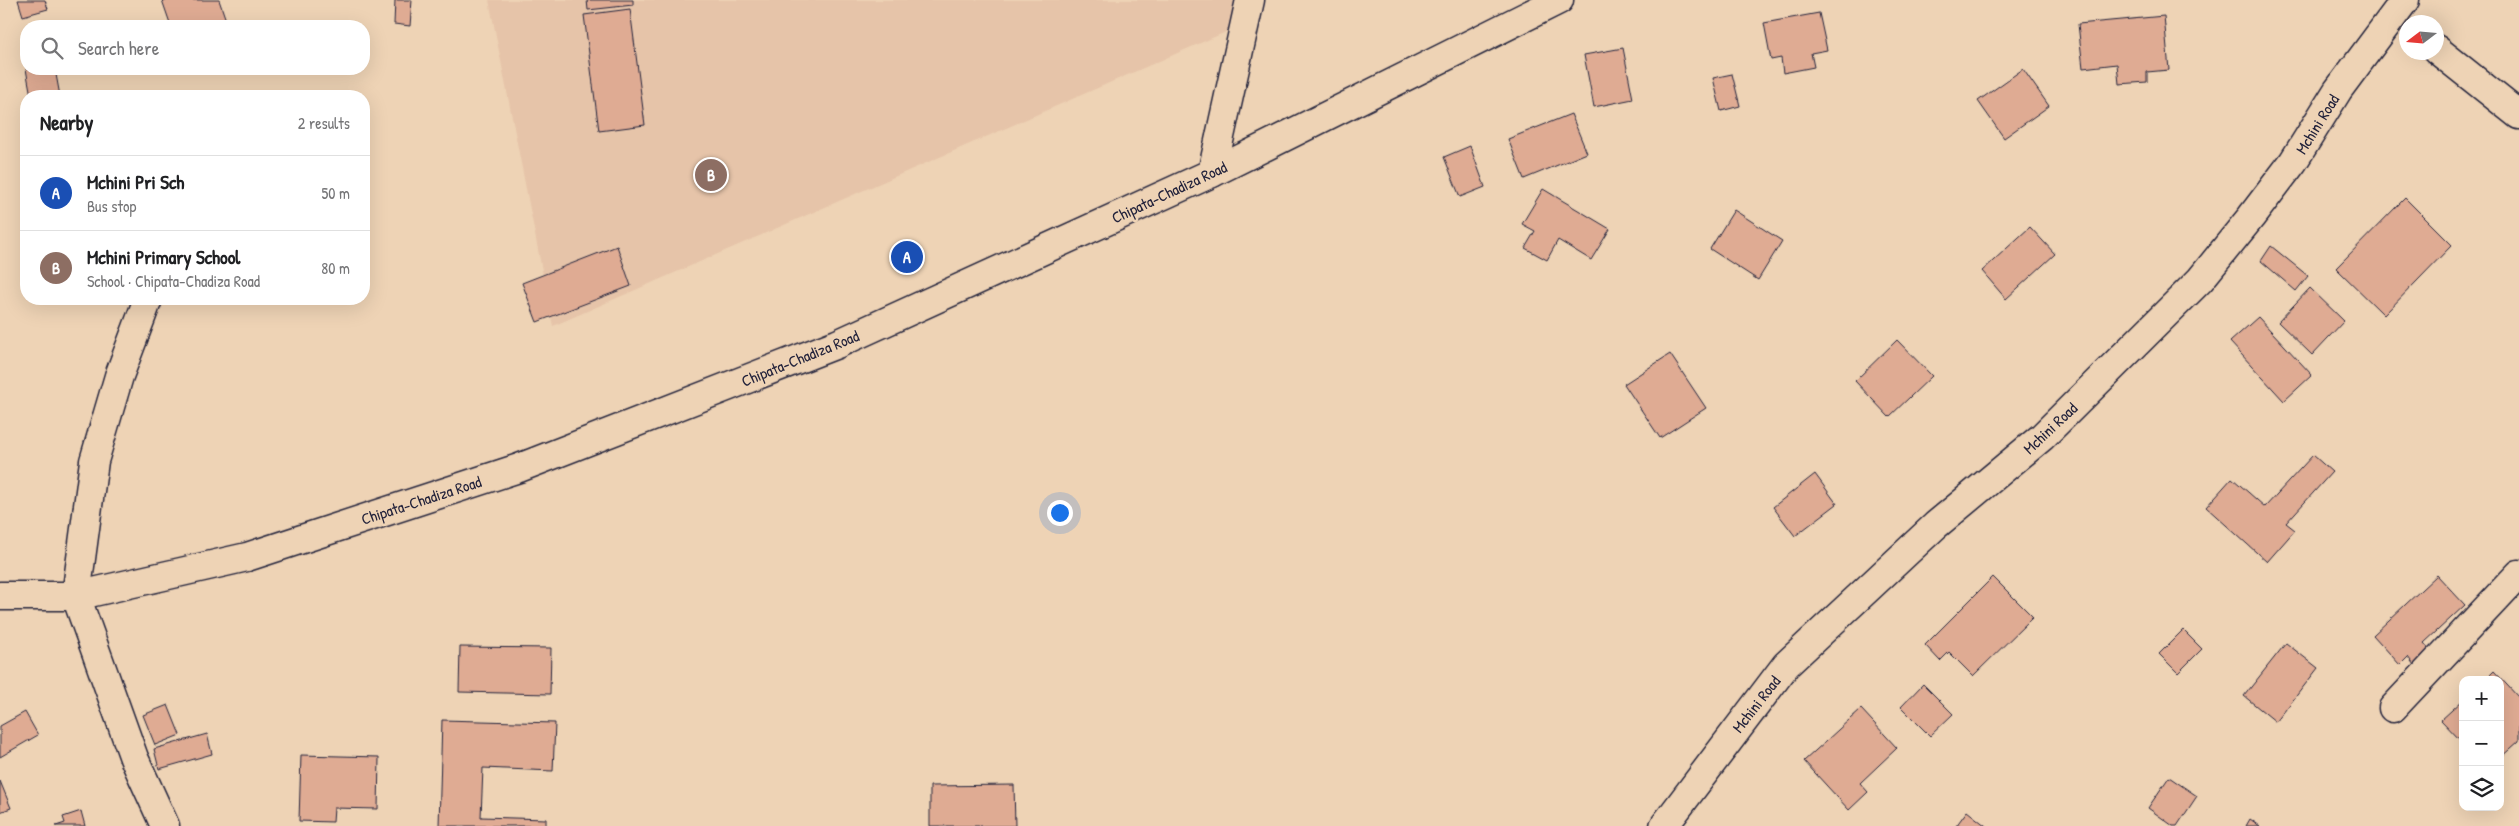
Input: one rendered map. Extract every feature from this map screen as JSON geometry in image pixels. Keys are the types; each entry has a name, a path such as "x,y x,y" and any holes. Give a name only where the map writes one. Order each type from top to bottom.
{"street":[{"path":"1212,173 1250,0"},
{"name":"Chipata-Chadiza Road","path":"0,596 76,596 247,557 519,468 837,344 1212,173 1559,0"},
{"name":"Mchini Road","path":"1671,824 1786,665 1936,525 2042,437 2200,280 2251,218 2293,162 2338,90 2402,14"},
{"path":"2444,55 2519,115"},
{"path":"146,305 119,376 94,460 76,596 134,758 165,826"},
{"path":"2393,708 2519,574"}],"shaded area":[{"path":"489,0 1242,0 1244,24 553,326"}],"building":[{"path":"18,0 45,0 48,9 23,16"},
{"path":"162,0 219,0 226,20 169,20"},
{"path":"395,0 412,0 410,26 394,24"},
{"path":"587,0 633,0 633,5 588,10"},
{"path":"630,9 645,125 599,131 584,15"},
{"path":"1819,13 1827,50 1811,53 1814,67 1783,73 1781,58 1771,60 1764,23"},
{"path":"2164,16 2169,70 2147,72 2147,82 2119,84 2117,64 2083,68 2078,24"},
{"path":"1623,48 1633,99 1594,107 1584,55"},
{"path":"2023,69 2049,106 2004,138 1978,101"},
{"path":"1732,74 1740,106 1721,111 1713,78"},
{"path":"27,75 56,75 59,90 30,90"},
{"path":"1571,114 1587,153 1524,179 1508,139"},
{"path":"1470,146 1485,187 1460,197 1444,157"},
{"path":"1543,189 1610,229 1591,260 1558,240 1547,260 1525,248 1535,231 1522,224"},
{"path":"2405,198 2452,245 2384,315 2336,268"},
{"path":"1734,210 1782,241 1758,280 1710,249"},
{"path":"2030,227 2055,254 2006,299 1982,271"},
{"path":"617,246 631,286 537,322 522,283"},
{"path":"2271,246 2308,276 2296,291 2261,261"},
{"path":"2310,288 2344,321 2312,355 2278,322"},
{"path":"2258,317 2312,375 2284,401 2230,342"},
{"path":"1897,340 1932,376 1889,417 1855,381"},
{"path":"1670,354 1706,408 1660,438 1624,384"},
{"path":"2313,455 2332,472 2286,523 2295,530 2267,562 2206,507 2232,478 2265,507"},
{"path":"1815,474 1837,504 1795,536 1773,507"},
{"path":"2437,575 2465,605 2424,643 2430,650 2414,665 2408,657 2400,665 2373,635"},
{"path":"1993,577 2033,617 1973,676 1949,652 1940,661 1925,645"},
{"path":"2183,630 2202,649 2178,673 2159,654"},
{"path":"2286,643 2318,668 2276,722 2244,696"},
{"path":"460,647 551,648 550,694 459,692"},
{"path":"2494,671 2499,676 2489,676"},
{"path":"2504,682 2519,698 2519,741 2504,754"},
{"path":"1923,684 1953,714 1930,736 1901,707"},
{"path":"2459,704 2459,739 2441,720"},
{"path":"168,705 180,735 155,745 143,715"},
{"path":"1861,709 1897,748 1860,783 1868,792 1849,810 1804,761"},
{"path":"25,712 38,735 0,757 0,726"},
{"path":"442,720 555,723 553,771 483,768 481,817 546,819 546,826 439,826"},
{"path":"207,734 212,754 159,769 154,749"},
{"path":"301,755 379,757 378,809 334,808 333,822 299,821"},
{"path":"2169,777 2197,796 2177,826 2173,826 2148,808"},
{"path":"0,781 11,808 0,812"},
{"path":"1014,785 1015,826 930,826 930,786"},
{"path":"81,811 85,826 56,826 65,823 63,817"},
{"path":"1967,811 1986,826 1956,826"},
{"path":"2250,819 2260,826 2246,826"}],"place":[{"name":"Mchini Primary School","path":"711,175"},
{"name":"Mchini Pri Sch","path":"907,257"}]}
